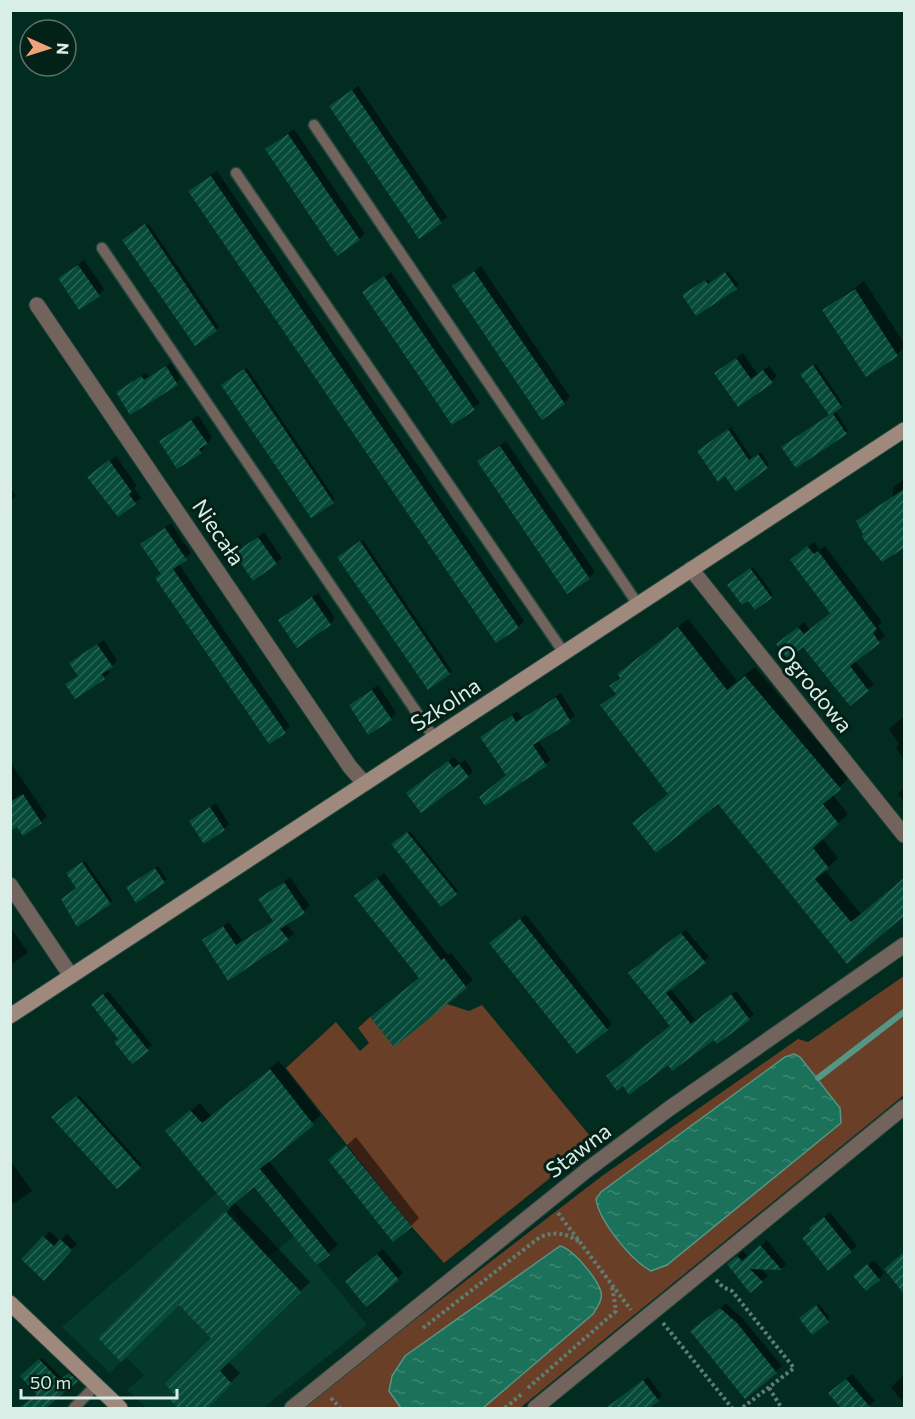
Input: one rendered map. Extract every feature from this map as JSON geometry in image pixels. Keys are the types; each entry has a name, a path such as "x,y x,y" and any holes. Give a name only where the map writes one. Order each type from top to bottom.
{"street":[{"name":"Niecała","path":"37,305 350,767 364,783"},
{"name":"Szkolna","path":"10,1016 904,430"},
{"name":"Ogrodowa","path":"691,569 904,835"},
{"path":"10,885 71,976"},
{"name":"Stawna","path":"292,1408 548,1201 670,1108 904,945"},
{"path":"535,1408 904,1107"},
{"path":"10,1303 120,1408"}],"lane":[{"path":"314,125 637,603"},
{"path":"236,173 564,652"},
{"path":"102,248 434,738"},
{"path":"74,1408 96,1385"}],"path":[{"path":"548,1201 612,1286 648,1318 732,1408"},
{"path":"413,1335 540,1237 553,1232 568,1234 580,1242"},
{"path":"714,1277 723,1287 732,1291 794,1368 742,1408"},
{"path":"505,1408 616,1311 612,1286"},
{"path":"769,1388 781,1408"},
{"path":"326,1404 341,1392"}],"shaded area":[{"path":"904,976 904,1095 520,1408 300,1408 602,1176 798,1039 808,1042"},
{"path":"447,1004 469,1011 482,1005 595,1142 444,1263 412,1227 286,1068 336,1022 360,1051 369,1043 358,1028 370,1017"},
{"path":"217,1193 268,1258 294,1236 367,1325 263,1408 147,1408 127,1390 144,1375 126,1357 110,1373 62,1327"}],"water":[{"path":"794,1054 800,1057 840,1108 841,1123 667,1265 651,1271 643,1266 609,1229 596,1199 601,1192 785,1057"},
{"path":"560,1246 578,1258 599,1286 601,1298 593,1314 483,1408 401,1408 389,1391 392,1376 405,1356"}],"building":[{"path":"352,90 442,223 419,239 329,106"},
{"path":"288,134 360,240 337,256 265,149"},
{"path":"211,176 519,628 496,643 188,191"},
{"path":"145,224 217,331 195,346 122,240"},
{"path":"78,265 100,296 79,310 58,278"},
{"path":"474,271 565,404 542,420 452,286"},
{"path":"725,272 737,289 696,316 682,295 705,280 708,284"},
{"path":"384,276 475,410 452,425 362,292"},
{"path":"855,289 898,356 866,377 822,310"},
{"path":"736,358 751,379 763,370 773,383 738,407 714,373"},
{"path":"813,365 842,407 833,414 847,434 796,468 781,447 829,415 800,374"},
{"path":"166,366 178,385 130,415 116,392 141,376 144,380"},
{"path":"244,369 334,503 311,518 221,385"},
{"path":"191,420 208,444 199,449 202,453 177,469 159,441"},
{"path":"728,429 749,460 758,454 768,468 736,492 725,476 718,482 697,451"},
{"path":"500,446 590,579 567,594 477,461"},
{"path":"109,460 132,492 129,494 136,504 118,517 87,477"},
{"path":"904,489 904,548 882,562 862,537 863,534 856,521"},
{"path":"165,528 187,560 173,569 286,733 269,744 155,578 161,574 140,544"},
{"path":"258,537 277,564 253,581 234,553"},
{"path":"360,541 450,674 428,690 337,557"},
{"path":"807,546 814,554 818,551 877,629 873,633 880,643 850,666 869,691 850,706 803,647 788,659 776,644 798,627 804,634 830,613 790,560"},
{"path":"750,568 772,598 755,610 748,601 742,605 727,585"},
{"path":"312,597 331,625 297,648 278,620"},
{"path":"678,627 727,690 745,676 841,789 823,804 839,824 813,848 829,868 815,879 851,922 904,878 904,916 847,964 718,804 656,853 632,823 668,794 600,705 616,694 609,686 620,678 617,674"},
{"path":"97,644 113,667 102,674 105,679 75,699 65,684 78,676 69,663"},
{"path":"372,690 392,720 368,735 349,705"},
{"path":"556,697 571,722 533,745 547,766 485,806 479,797 506,775 480,737 512,715 516,722"},
{"path":"448,761 454,768 459,764 469,777 421,813 406,793"},
{"path":"23,794 42,823 23,836 17,827 10,831 10,802"},
{"path":"210,807 225,830 204,844 189,821"},
{"path":"407,832 457,894 441,907 391,844"},
{"path":"82,862 111,904 77,927 61,899 76,888 66,873"},
{"path":"155,868 165,883 136,903 126,887"},
{"path":"377,878 441,960 444,958 467,988 394,1047 370,1017 419,978 354,896"},
{"path":"284,882 305,913 280,929 289,940 228,981 202,940 223,926 236,945 273,921 258,899"},
{"path":"520,919 608,1030 577,1054 489,943"},
{"path":"681,933 706,963 666,993 691,1024 731,994 750,1020 717,1044 714,1040 672,1071 668,1065 629,1095 623,1086 617,1091 606,1076 670,1026 628,973"},
{"path":"103,994 149,1051 132,1064 114,1042 118,1039 91,1004"},
{"path":"270,1069 314,1125 260,1169 330,1255 317,1265 254,1187 229,1208 165,1131 190,1110 202,1123"},
{"path":"76,1096 141,1168 117,1189 51,1117"},
{"path":"346,1145 412,1227 393,1242 328,1160"},
{"path":"225,1211 301,1292 220,1371 232,1384 208,1408 178,1408 170,1400 175,1395 165,1384 211,1338 179,1305 121,1362 98,1338"},
{"path":"824,1217 852,1252 828,1271 802,1238 811,1231 809,1228"},
{"path":"43,1236 54,1246 60,1239 72,1250 44,1281 21,1259"},
{"path":"760,1245 782,1270 750,1269 763,1282 750,1293 727,1264 737,1256 742,1261"},
{"path":"904,1252 904,1294 884,1269"},
{"path":"377,1254 399,1280 366,1307 345,1281"},
{"path":"867,1264 880,1280 866,1291 853,1276"},
{"path":"816,1305 829,1322 812,1335 799,1318"},
{"path":"720,1308 737,1323 777,1373 745,1399 690,1331"},
{"path":"39,1359 59,1380 69,1373 78,1381 46,1408 18,1408 37,1395 20,1376"},
{"path":"846,1379 871,1408 841,1408 828,1393"},
{"path":"643,1380 659,1401 649,1408 606,1408"}],"waterway":[{"path":"818,1078 904,1012"}]}
